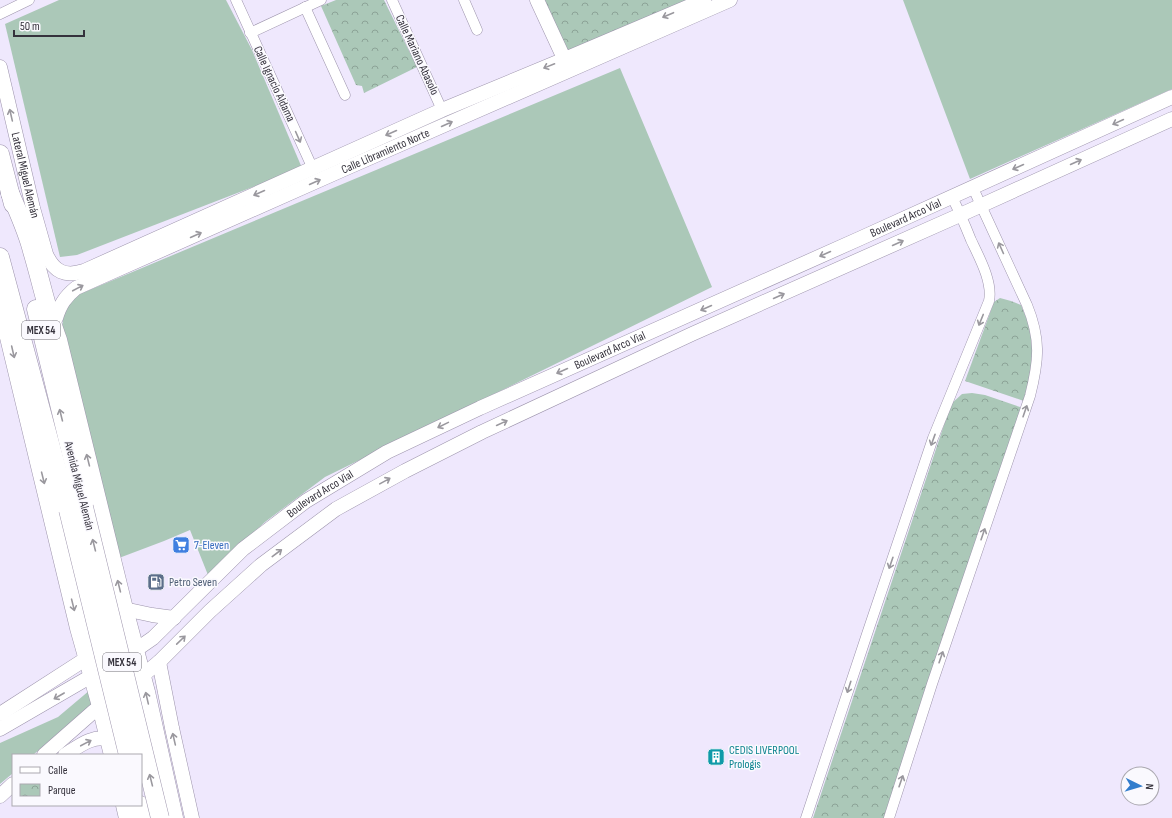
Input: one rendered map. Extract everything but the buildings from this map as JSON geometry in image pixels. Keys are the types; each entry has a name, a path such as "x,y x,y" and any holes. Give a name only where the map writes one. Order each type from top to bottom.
{"highway":[{"name":"Avenida Miguel Alemán","path":"0,154 47,356 76,508 128,754"},
{"path":"10,193 21,218 32,250 50,320 58,340 124,609 136,651 174,818"},
{"name":"Avenida Miguel Alemán","path":"0,257 76,508 160,818"},
{"path":"0,300 79,628 111,746"},
{"path":"79,628 90,629 106,625 114,620 124,609"},
{"path":"111,746 113,726 117,719 127,714 142,716 150,722 155,731"},
{"path":"125,806 128,818"},
{"path":"140,806 143,818"}],"street":[{"path":"0,14 29,0"},
{"name":"Calle Ignacio Aldama","path":"236,0 313,169"},
{"path":"250,33 321,0"},
{"name":"Calle Mariano Abasolo","path":"392,0 442,110"},
{"path":"464,0 477,30"},
{"path":"537,0 567,65"},
{"name":"Calle Libramiento Norte","path":"646,31 704,0"},
{"name":"Calle Libramiento Norte","path":"56,318 63,300 76,288 421,136 567,65 646,31 730,0"},
{"path":"305,8 345,95"},
{"name":"Calle Libramiento Norte","path":"67,273 76,274 84,272 442,110 567,65"},
{"name":"Lateral Miguel Alemán","path":"0,67 43,245 49,261 56,269 67,273"},
{"name":"Boulevard Arco Vial","path":"0,729 136,651 153,638 174,618 243,549 306,501 387,452 480,408 684,318 1172,97"},
{"name":"Boulevard Arco Vial","path":"45,754 101,706 159,662 210,611 262,565 336,509 405,471 482,432 692,334 1172,119"},
{"path":"414,123 421,136"},
{"path":"889,818 932,684 1036,374 1038,353 1034,321 982,205 972,188"},
{"path":"806,818 933,438 989,301 990,294 988,283 982,264 952,197"},
{"path":"33,208 56,318 58,340"},
{"path":"684,318 692,334"},
{"path":"124,609 174,618"},
{"path":"0,714 87,658"},
{"path":"159,662 192,818"},
{"path":"67,754 94,738 102,737 111,746"},
{"path":"0,798 12,785"},
{"path":"0,798 12,791"}],"green space":[{"path":"59,0 226,0 252,50 302,168 77,255 60,257 5,24"},
{"path":"336,0 384,0 417,67 364,93 362,86 356,85 321,6"},
{"path":"544,0 697,0 570,56"},
{"path":"903,0 1172,0 1172,89 970,179"},
{"path":"620,68 712,287 325,477 265,522 208,575 190,530 119,558 62,328 64,311 75,296"},
{"path":"1000,298 1021,305 1030,326 1035,353 1024,401 965,381 994,302"},
{"path":"972,393 985,395 1020,407 1021,415 884,818 813,818 951,404 962,394"},
{"path":"90,690 94,702 34,754 12,754 12,774 0,784 0,743 58,717"}],"place":[{"name":"7-Eleven","path":"181,545"},
{"name":"Petro Seven","path":"156,582"},
{"name":"CEDIS LIVERPOOL Prologis","path":"716,757"}]}
